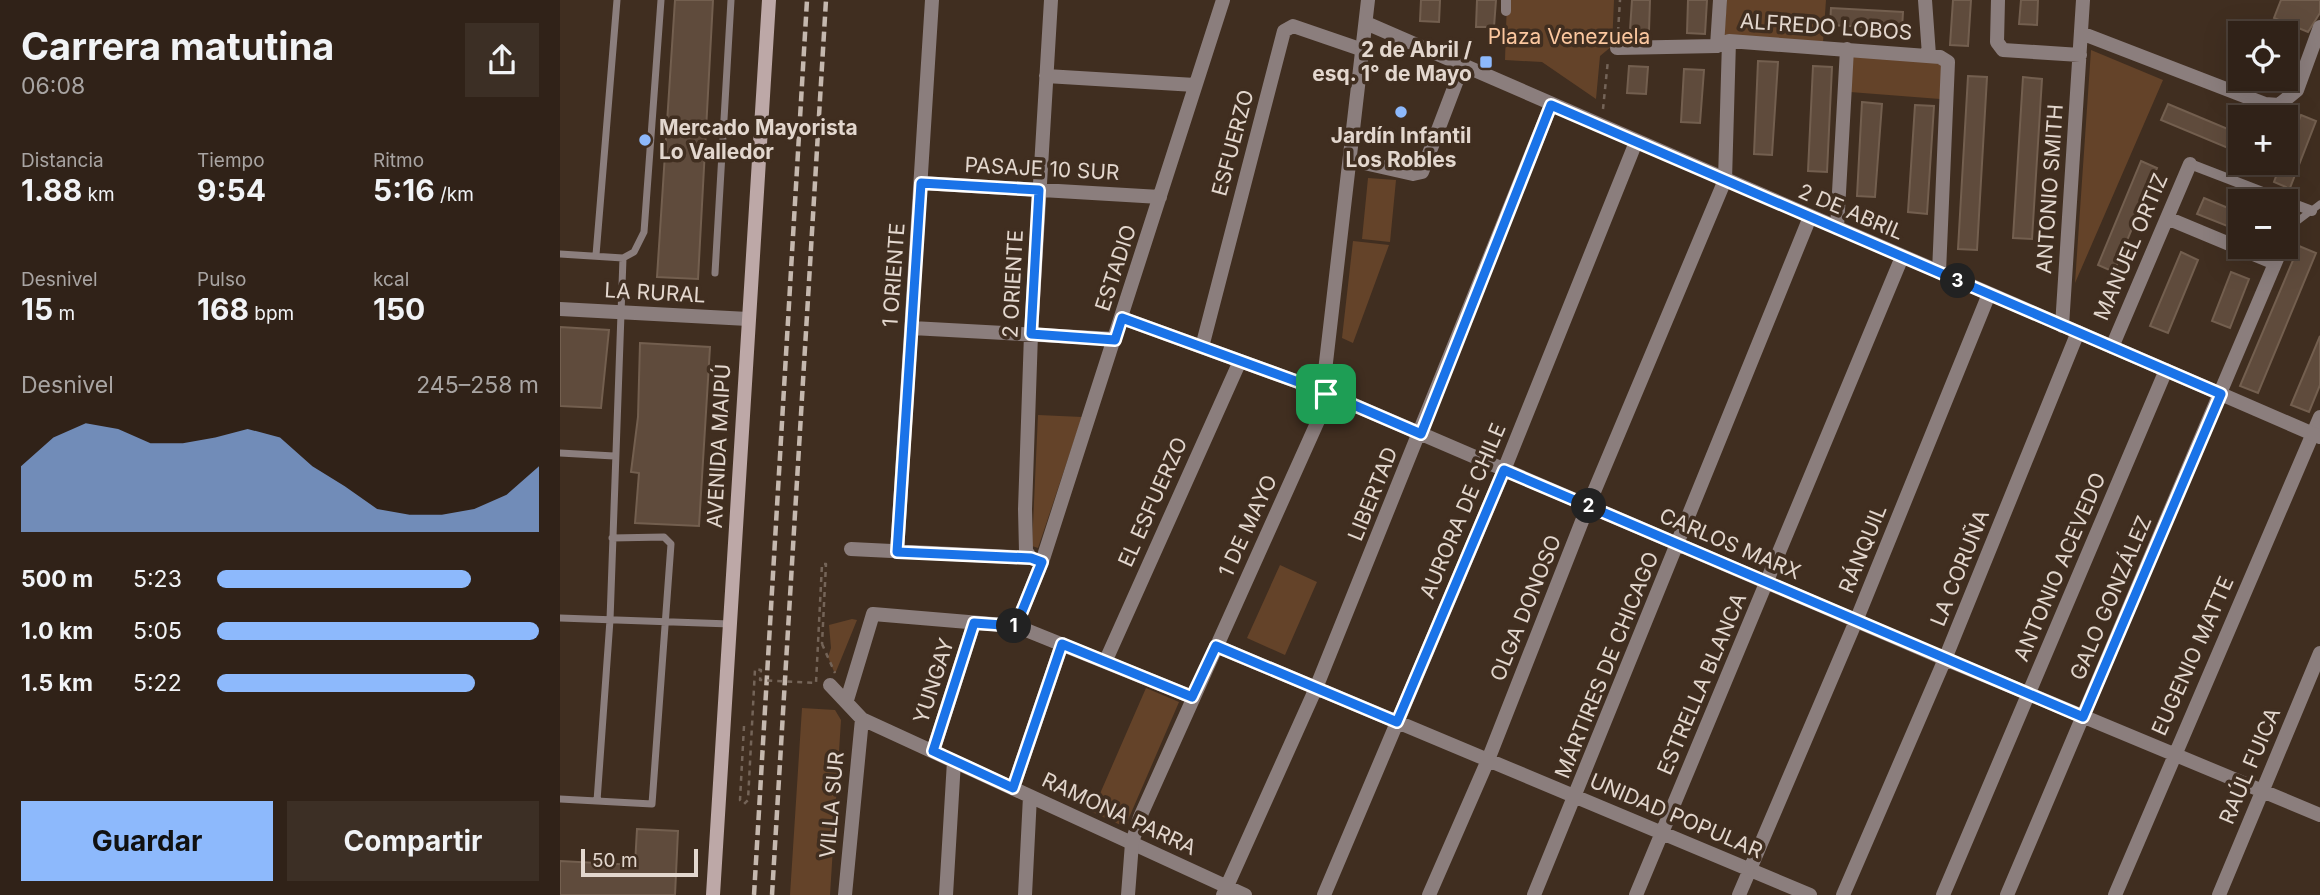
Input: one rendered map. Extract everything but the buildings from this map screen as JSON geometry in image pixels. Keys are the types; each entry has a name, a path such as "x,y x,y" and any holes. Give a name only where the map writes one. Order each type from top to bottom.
{"main road":[{"name":"AVENIDA MAIPÚ","path":"713,895 769,0"}],"street":[{"name":"1 ORIENTE","path":"897,552 932,0"},
{"name":"2 ORIENTE","path":"1036,560 1026,551 1025,534 1031,334 1051,0"},
{"name":"ESTADIO","path":"1016,626 1036,560 1115,340 1223,0"},
{"name":"1 DE MAYO","path":"1128,895 1132,844 1140,817 1192,697 1324,412 1325,371 1368,0"},
{"path":"1720,0 1725,180"},
{"path":"1925,0 1929,55"},
{"path":"1998,0 1997,42 2003,50 2080,55"},
{"name":"ANTONIO SMITH","path":"2062,326 2083,0"},
{"name":"2 DE ABRIL","path":"1366,23 2316,436"},
{"name":"ESFUERZO","path":"1202,348 1284,31 1293,26 1363,50"},
{"path":"2081,33 2264,104 2279,105 2297,90 2320,27"},
{"name":"ALFREDO LOBOS","path":"1617,48 1723,44 1847,49 1929,55 1948,62 1939,272"},
{"path":"1837,228 1847,49"},
{"path":"1350,160 1416,175 1422,172 1462,66"},
{"path":"1046,76 1195,85"},
{"name":"LIBERTAD","path":"1225,891 1316,688 1421,434 1551,105"},
{"name":"AURORA DE CHILE","path":"1324,895 1504,470 1636,142"},
{"path":"2190,164 2316,208"},
{"name":"MANUEL ORTIZ","path":"2112,347 2190,164"},
{"name":"OLGA DONOSO","path":"1429,895 1488,760 1588,506 1725,180"},
{"name":"PASAJE 10 SUR","path":"921,183 1160,197"},
{"name":"MÁRTIRES DE CHICAGO","path":"1534,895 1810,217"},
{"path":"2167,218 2275,263"},
{"name":"ESTRELLA BLANCA","path":"1636,895 1902,257"},
{"name":"GALO GONZÁLEZ","path":"2007,895 2277,259"},
{"name":"RÁNQUIL","path":"1739,895 1856,621 1989,294"},
{"name":"LA RURAL","path":"560,309 748,319"},
{"name":"CARLOS MARX","path":"1122,318 1326,394 1945,659 2320,815"},
{"path":"912,328 1115,340"},
{"name":"LA CORUÑA","path":"1843,895 1945,659 2078,332"},
{"name":"EL ESFUERZO","path":"1105,660 1240,361"},
{"name":"ANTONIO ACEVEDO","path":"1944,895 2166,370"},
{"name":"EUGENIO MATTE","path":"2115,895 2174,754 2316,436 2320,417"},
{"path":"851,549 1036,560"},
{"path":"847,700 873,614 1016,626 1192,697"},
{"name":"YUNGAY","path":"933,751 974,623"},
{"path":"1013,788 1062,644"},
{"name":"UNIDAD POPULAR","path":"1216,646 1810,895"},
{"name":"RAÚL FUICA","path":"2219,895 2320,653"},
{"path":"830,685 862,719"},
{"name":"RAMONA PARRA","path":"862,719 1132,844 1225,891 1245,895"},
{"name":"VILLA SUR","path":"845,895 862,719"},
{"path":"946,895 954,761"},
{"path":"1025,895 1030,796"}],"lane":[{"path":"596,256 617,0"},
{"path":"560,254 623,258 634,252 645,232 661,0"},
{"path":"715,274 731,0"},
{"path":"2298,223 2316,208"},
{"path":"597,801 610,620 623,258"},
{"path":"560,453 614,456"},
{"path":"560,799 652,804 671,544 668,538 612,538"},
{"path":"560,618 730,624"}],"path":[{"path":"1601,127 1608,58 1617,48 1620,0"},
{"path":"744,726 740,800 744,804 748,800 755,669 761,670 760,680 816,683 822,564 826,564 822,644"}],"green space":[{"name":"Plaza Venezuela","path":"1507,0 1614,0 1612,46 1600,56 1596,99 1542,62 1505,60"},
{"path":"1727,0 1826,0 1823,42 1724,37"},
{"path":"2091,50 2163,80 2075,283"},
{"path":"1852,52 1943,58 1940,99 1850,92"},
{"path":"1368,178 1396,180 1390,242 1362,239"},
{"path":"1353,241 1389,245 1353,343 1342,338"},
{"path":"1038,415 1082,417 1038,548 1032,546"},
{"path":"1280,565 1317,582 1285,655 1247,638"},
{"path":"857,620 835,674 828,657 831,648 829,625"},
{"path":"1146,688 1179,702 1125,827 1092,812"},
{"path":"802,708 835,710 841,720 830,895 790,895"}],"railway":[{"path":"754,895 807,0"},
{"path":"772,895 826,0"}],"place":[{"name":"2 de Abril / esq. 1° de Mayo","path":"1486,62"},
{"name":"Jardín Infantil Los Robles","path":"1401,112"},
{"name":"Mercado Mayorista Lo Valledor","path":"645,140"}],"route":[{"path":"1551,105 2221,394 2083,717 1504,470 1397,722 1216,646 1192,697 1062,644 1013,788 933,751 974,623 1016,626 1042,562 1031,558 897,552 921,183 1039,190 1031,334 1115,340 1122,318 1326,394 1421,434 1551,105"}]}
